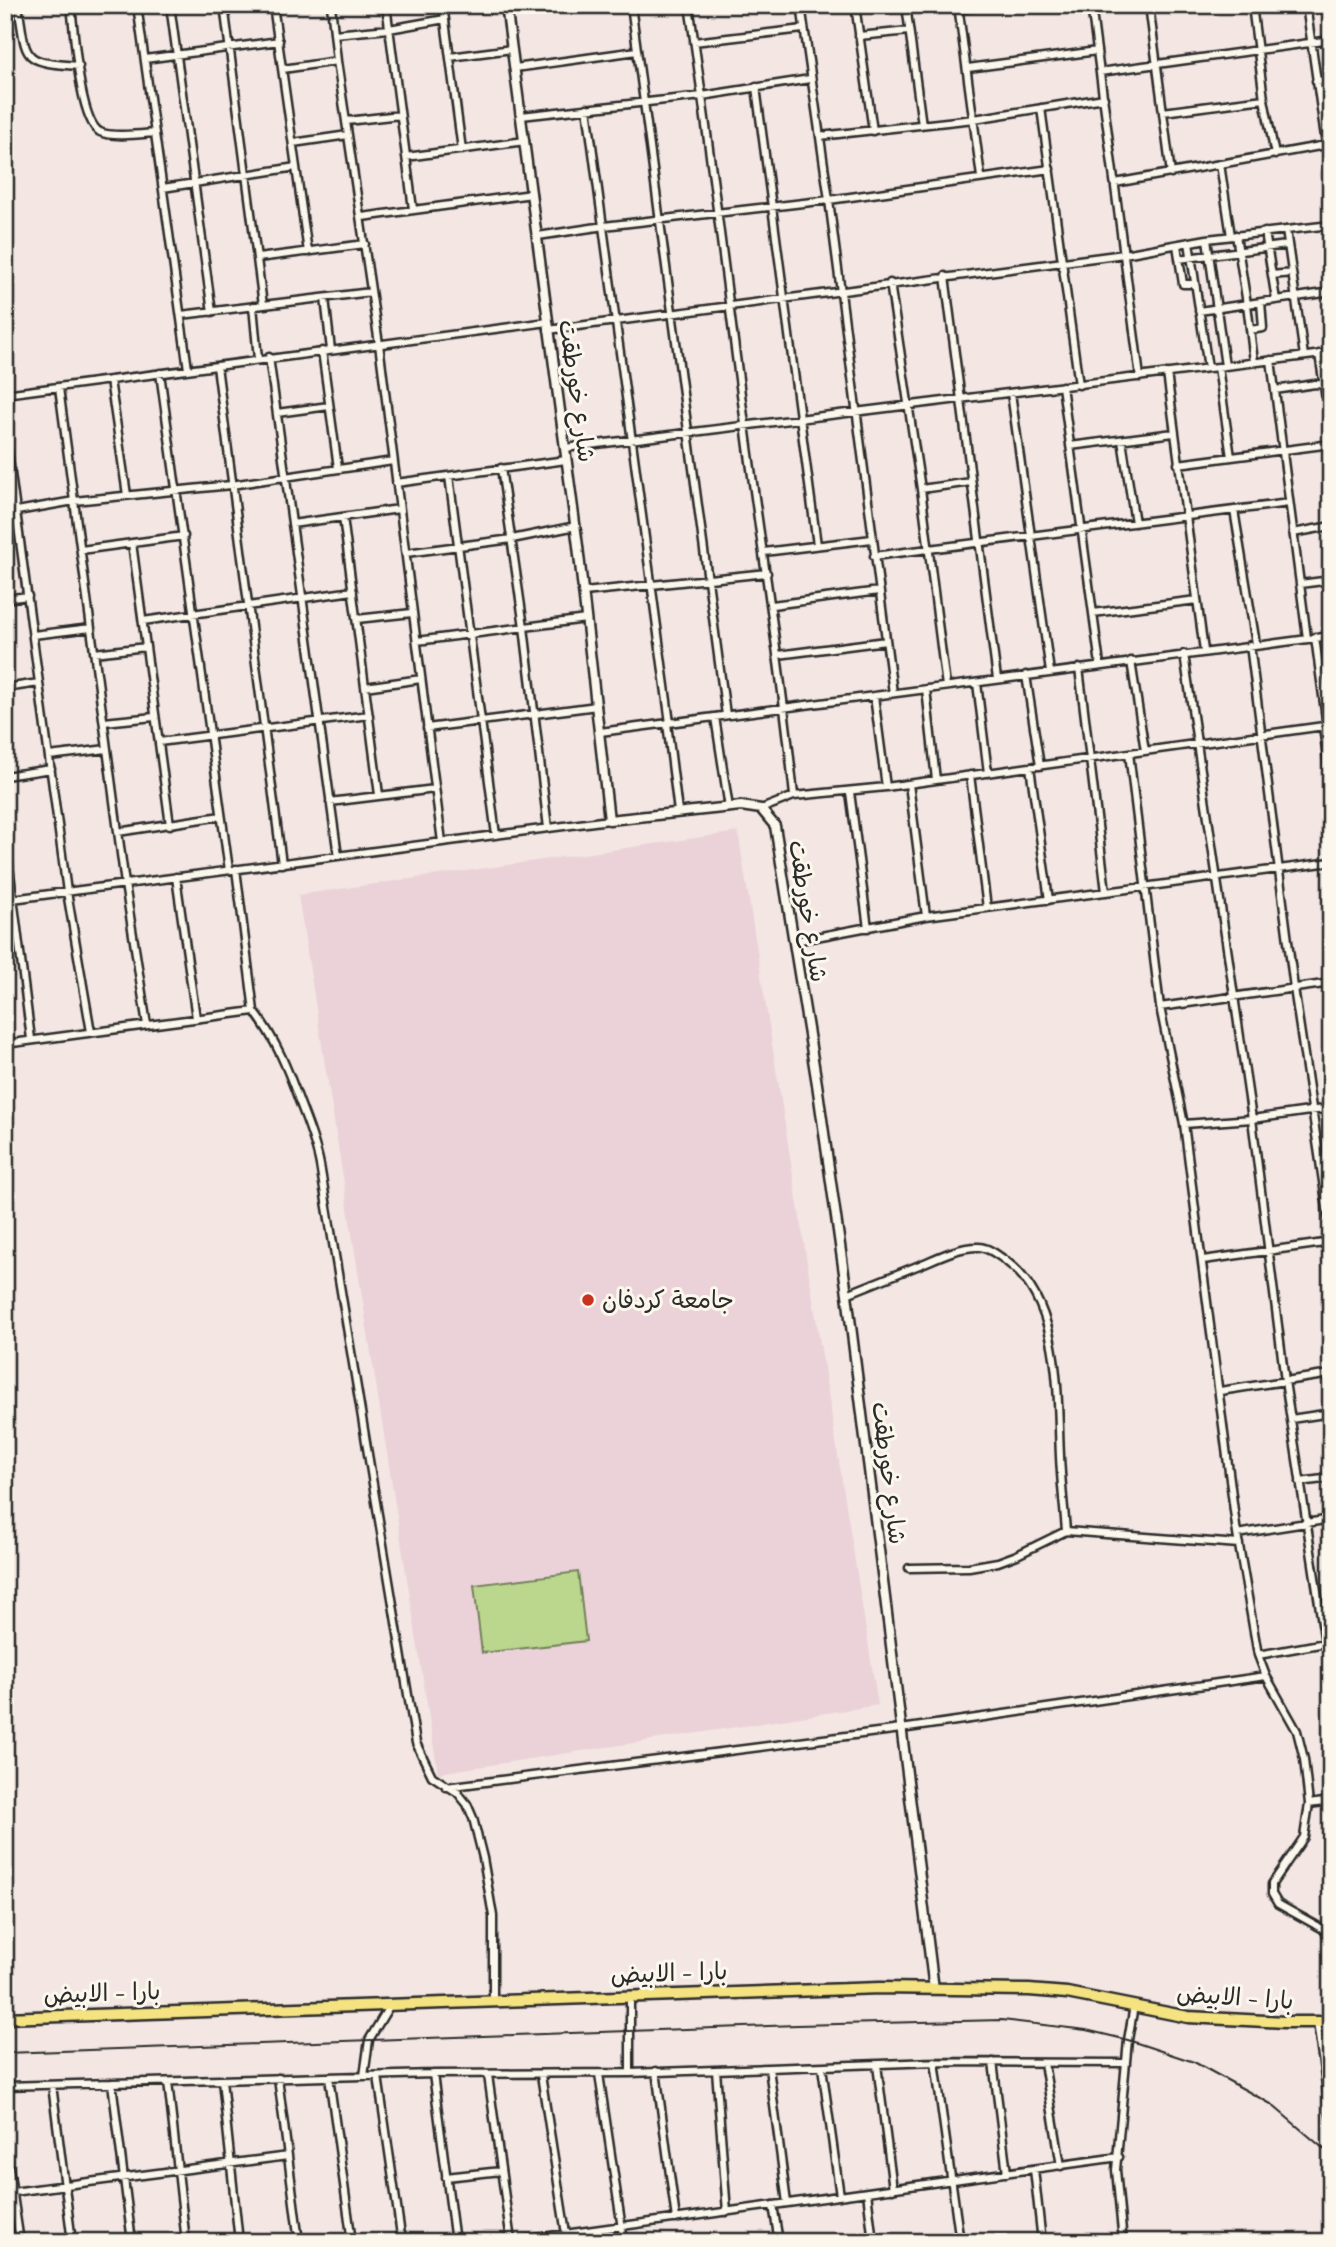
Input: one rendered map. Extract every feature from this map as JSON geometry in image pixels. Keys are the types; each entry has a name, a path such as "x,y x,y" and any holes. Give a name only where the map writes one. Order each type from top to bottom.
{"main road":[{"name":"بارا - الابيض","path":"5,2018 630,1995 934,1989 1067,1993 1188,2017 1331,2022"}],"street":[{"path":"18,5 25,48 30,57 44,64 79,66"},
{"path":"71,5 85,105 95,126 101,132 155,133"},
{"path":"137,5 188,369"},
{"path":"170,5 212,312"},
{"path":"225,5 263,305"},
{"path":"274,5 308,252"},
{"path":"331,5 379,344 442,842"},
{"path":"386,5 413,209"},
{"path":"443,5 463,150"},
{"name":"شارع خورطقت","path":"506,5 576,526 609,820"},
{"path":"631,5 726,715"},
{"path":"689,5 772,605 794,796"},
{"path":"801,5 893,693"},
{"path":"855,5 873,131"},
{"path":"906,5 922,125"},
{"path":"981,177 958,7 992,5"},
{"path":"1091,5 1140,377"},
{"path":"1149,5 1171,174"},
{"path":"1252,5 1275,155"},
{"path":"1115,183 1328,144 1306,5"},
{"path":"334,34 389,29 445,19"},
{"path":"694,42 803,29"},
{"path":"859,36 909,31"},
{"path":"1100,72 1331,40"},
{"path":"145,59 278,41"},
{"path":"450,57 512,49"},
{"path":"515,68 637,51"},
{"path":"968,68 1097,51"},
{"path":"283,69 337,61"},
{"path":"521,116 702,96 810,79"},
{"path":"1317,81 1331,80"},
{"path":"756,87 817,545"},
{"path":"820,136 974,119 1104,98"},
{"path":"1163,112 1265,99"},
{"path":"587,108 653,584 678,812"},
{"path":"1041,108 1079,385"},
{"path":"347,121 400,115"},
{"path":"293,143 348,135"},
{"path":"406,157 525,141"},
{"path":"1220,164 1247,304 1254,362"},
{"path":"163,188 296,167"},
{"path":"538,236 1050,169"},
{"path":"362,217 532,194"},
{"path":"5,394 379,344 674,315 890,283 1124,254 1207,239 1331,225"},
{"path":"1286,230 1304,356"},
{"path":"1265,232 1276,300"},
{"path":"1207,239 1218,308 1231,457"},
{"path":"1189,242 1208,368"},
{"path":"258,258 365,244"},
{"path":"1177,245 1183,284 1195,284"},
{"path":"1180,259 1287,245"},
{"path":"1272,275 1292,273"},
{"path":"946,276 997,679"},
{"path":"890,283 921,489 946,686"},
{"path":"181,315 372,292"},
{"path":"1199,311 1331,292"},
{"path":"325,298 331,350"},
{"path":"1250,330 1263,328 1261,302"},
{"path":"253,306 258,359"},
{"path":"322,351 338,468"},
{"path":"565,448 1331,353"},
{"path":"1319,354 1327,384 1331,431"},
{"path":"269,357 338,856"},
{"path":"1271,360 1300,584 1327,726 1331,789"},
{"path":"217,366 282,864"},
{"path":"160,373 221,816 233,870 254,1011 284,1058 315,1138 416,1743 432,1776 458,1793 467,1804 483,1858 493,1916 493,2002"},
{"path":"1167,373 1204,651"},
{"path":"110,380 127,495"},
{"path":"1275,390 1327,384"},
{"path":"1062,386 1100,665"},
{"path":"59,388 125,884 148,1025"},
{"path":"1011,393 1050,672"},
{"path":"277,413 329,406"},
{"path":"5,429 9,477 17,511 67,892 90,1032"},
{"path":"1070,446 1174,433"},
{"path":"1122,440 1135,523"},
{"path":"1178,464 1331,444"},
{"path":"396,483 566,460"},
{"path":"17,511 74,501 285,478 393,461"},
{"path":"501,468 524,627 548,828"},
{"path":"449,475 496,835"},
{"path":"921,489 971,482"},
{"path":"874,556 1289,503"},
{"path":"292,524 399,509"},
{"path":"1234,510 1294,988 1331,1235"},
{"path":"343,517 379,795"},
{"path":"406,553 576,526"},
{"path":"1293,533 1331,526"},
{"path":"80,550 184,536"},
{"path":"764,552 872,538"},
{"path":"132,543 170,825"},
{"path":"584,592 767,573"},
{"path":"1300,584 1331,580"},
{"path":"143,621 353,590"},
{"path":"772,605 879,591"},
{"path":"5,599 28,596"},
{"path":"1093,613 1197,600"},
{"path":"357,619 412,613"},
{"path":"416,641 586,619"},
{"path":"33,635 91,628"},
{"path":"600,732 1331,636"},
{"path":"778,655 886,641"},
{"path":"94,653 146,647"},
{"path":"1184,654 1252,1119 1305,1523 1328,1642 1258,1655"},
{"path":"1131,661 1145,751"},
{"path":"1079,668 1106,892"},
{"path":"1026,675 1040,766"},
{"path":"365,687 421,679"},
{"path":"5,688 39,683"},
{"path":"977,683 988,773"},
{"path":"926,689 936,780"},
{"path":"874,696 886,787"},
{"path":"427,728 597,706"},
{"path":"159,743 369,715"},
{"path":"104,722 154,717"},
{"path":"715,717 729,808"},
{"path":"5,900 609,820 741,806 761,808 794,796 849,792 1327,726"},
{"path":"49,755 107,749"},
{"path":"1129,753 1160,1007 1184,1124 1237,1534 1258,1655 1266,1676 1297,1731 1304,1759 1309,1804 1304,1837 1272,1884 1272,1894 1278,1904 1323,1929 1330,1941 1331,1951"},
{"path":"1030,767 1049,900"},
{"path":"5,776 51,769"},
{"path":"970,775 987,908"},
{"path":"909,784 926,916"},
{"path":"330,802 435,789"},
{"path":"849,792 868,928"},
{"name":"شارع خورطقت","path":"761,808 775,825 795,940 847,1294 934,1989"},
{"path":"118,832 221,816"},
{"path":"5,834 32,1040"},
{"path":"795,940 926,916 1331,862"},
{"path":"176,877 197,1018"},
{"path":"1160,1007 1331,983"},
{"path":"5,1044 254,1011"},
{"path":"1184,1124 1252,1119 1331,1108"},
{"path":"1203,1259 1331,1242"},
{"path":"847,1294 959,1249 980,1247 995,1252 1012,1265 1030,1287 1041,1307 1050,1338 1056,1372 1066,1531"},
{"path":"1220,1391 1331,1374"},
{"path":"1291,1419 1331,1413"},
{"path":"1300,1482 1331,1478"},
{"path":"1237,1534 1331,1519"},
{"path":"909,1568 969,1567 998,1562 1066,1531 1239,1544"},
{"path":"446,1787 901,1729 1266,1676"},
{"path":"1309,1804 1331,1801"},
{"path":"630,1995 630,2073"},
{"path":"365,2076 369,2040 390,2005"},
{"path":"1123,2242 1116,2170 1134,2006"},
{"path":"1317,2022 1331,2120"},
{"path":"5,2086 433,2074 598,2074 935,2062 1126,2063"},
{"path":"935,2062 960,2242"},
{"path":"993,2062 1007,2173"},
{"path":"1044,2063 1060,2166"},
{"path":"877,2065 892,2189"},
{"path":"822,2067 840,2196"},
{"path":"769,2068 787,2203"},
{"path":"716,2070 727,2212"},
{"path":"656,2071 676,2219"},
{"path":"433,2074 455,2242"},
{"path":"488,2074 509,2241 1119,2158"},
{"path":"598,2074 624,2242"},
{"path":"541,2075 566,2234"},
{"path":"378,2076 402,2242"},
{"path":"329,2077 352,2242"},
{"path":"278,2078 299,2242"},
{"path":"222,2080 239,2242"},
{"path":"168,2081 186,2242"},
{"path":"112,2083 132,2242"},
{"path":"52,2085 72,2242"},
{"path":"5,2141 20,2242"},
{"path":"5,2193 288,2156"},
{"path":"1034,2169 1042,2242"},
{"path":"446,2177 501,2171"},
{"path":"867,2192 873,2242"},
{"path":"773,2205 779,2242"}],"shaded area":[{"name":"جامعة كردفان","path":"738,832 878,1705 438,1773 298,895"}],"green space":[{"path":"578,1572 586,1641 482,1653 474,1585"}],"railway":[{"path":"5,2053 1002,2020 1086,2030 1128,2040 1194,2062 1271,2104 1331,2155"}],"place":[{"name":"جامعة كردفان","path":"588,1300"}]}
